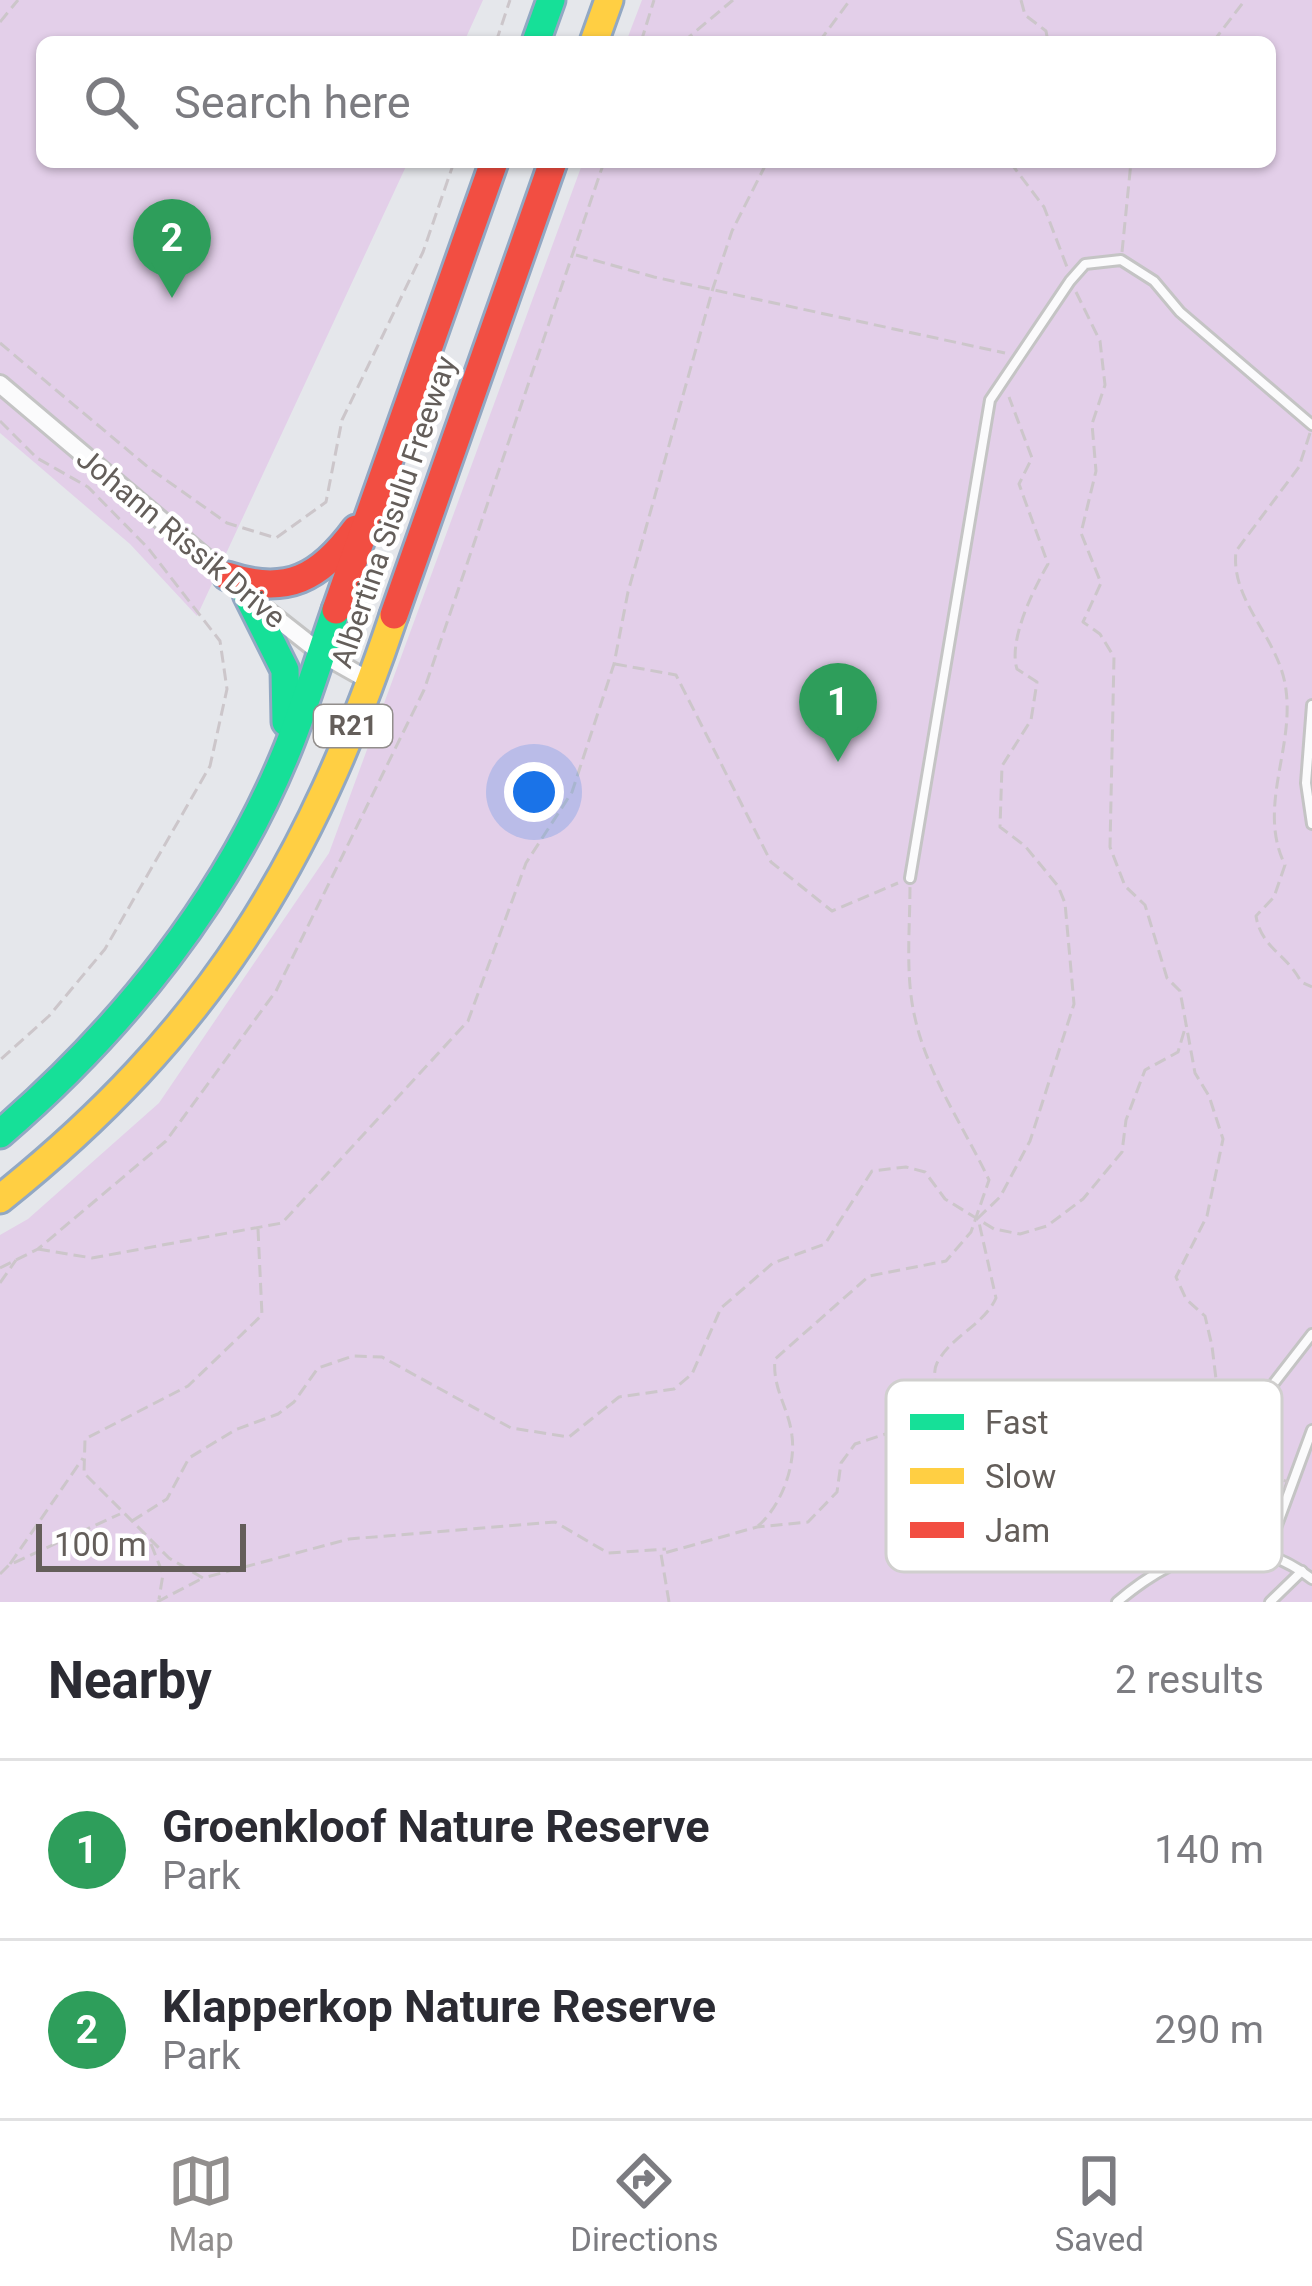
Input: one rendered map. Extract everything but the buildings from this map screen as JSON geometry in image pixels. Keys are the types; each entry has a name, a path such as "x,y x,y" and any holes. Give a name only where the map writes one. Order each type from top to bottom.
{"highway":[{"path":"538,36 551,0"},
{"path":"596,36 609,0"},
{"name":"Albertina Sisulu Freeway","path":"0,1134 62,1081 158,972 219,886 256,819 322,654 492,168"},
{"name":"Albertina Sisulu Freeway","path":"0,1198 134,1083 231,964 308,834 370,680 551,168"},
{"path":"237,585 298,585 332,562 374,508"},
{"path":"237,585 282,655 290,697 256,819"}],"street":[{"name":"Johann Rissik Drive","path":"0,384 322,654 370,680"}],"lane":[{"path":"910,878 990,400 1085,264 1121,260 1154,281 1180,311 1312,426"},
{"path":"1312,705 1306,783 1312,824"},
{"path":"1276,1380 1312,1334"},
{"path":"1282,1512 1312,1430"},
{"path":"1282,1562 1312,1579"},
{"path":"1270,1602 1302,1571"},
{"path":"1117,1602 1154,1572"}],"path":[{"path":"0,22 18,0"},
{"path":"498,36 510,0"},
{"path":"643,36 654,0"},
{"path":"690,36 733,0"},
{"path":"823,36 850,0"},
{"path":"1022,0 1024,15 1047,36"},
{"path":"1218,36 1245,0"},
{"path":"0,343 3,351 148,467 227,523 276,538 326,502 342,420 423,253 452,168"},
{"path":"0,1268 38,1249 92,1258 282,1223 468,1021 526,863 572,792 614,664 628,592 713,288 732,231 764,168"},
{"path":"1015,168 1035,190 1059,236 1070,281 1100,341 1105,385 1092,424 1096,471 1081,533 1101,584 1083,622 1100,634 1114,656 1110,848 1126,886 1145,905 1167,978 1180,991 1195,1073 1222,1139 1207,1216 1176,1276 1186,1299 1205,1316 1215,1380"},
{"path":"1121,260 1130,168"},
{"path":"575,254 1018,355"},
{"path":"978,1215 1000,1196 1030,1141 1074,1004 1065,954 1065,903 1058,886 1025,846 1000,827 1002,766 1031,720 1037,682 1017,669 1023,609 1048,564 1018,484 1032,458 1030,448 1001,378"},
{"path":"0,422 37,458 88,487 148,548 220,641 226,689 210,766 105,949 49,1016 0,1060"},
{"path":"1312,426 1299,467 1236,550 1234,568 1237,583 1277,655 1286,689 1286,734 1271,836 1285,865 1274,897 1256,916 1258,932 1268,946 1290,961 1300,982 1312,987"},
{"path":"614,664 676,675 771,862 832,911 910,878 914,1015 934,1077 954,1104 989,1180 971,1232 946,1261 869,1276 775,1359 773,1381 793,1433 790,1472 768,1518 757,1527"},
{"path":"132,1521 167,1499 189,1458 235,1430 278,1414 294,1402 318,1368 353,1356 382,1357 511,1427 569,1437 619,1397 674,1389 692,1374 721,1308 773,1262 825,1244 872,1171 906,1167 925,1172 945,1198 994,1228 1020,1234 1047,1226 1083,1199 1122,1152 1126,1120 1144,1070 1178,1052 1186,1025"},
{"path":"935,1380 938,1362 966,1328 985,1317 996,1298 978,1215"},
{"path":"203,1578 169,1558 84,1473 85,1439 188,1386 262,1315 258,1228"},
{"path":"0,1283 16,1260"},
{"path":"158,1601 203,1578 349,1539 555,1522 608,1553 668,1549 757,1527 808,1522 837,1492 841,1463 856,1444 886,1434"},
{"path":"0,1574 85,1455"},
{"path":"1282,1480 1288,1482 1282,1501"},
{"path":"9,1565 97,1529 122,1512"},
{"path":"148,1538 163,1574 158,1601"},
{"path":"668,1549 660,1562 669,1602"}],"shaded area":[{"path":"0,0 483,0 467,36 36,36 36,168 405,168 197,616 130,544 0,433"},
{"path":"642,0 1312,0 1312,1602 0,1602 0,1235 28,1219 159,1103 329,853 581,168 1276,168 1276,36 628,36"}],"traffic: fast":[{"path":"538,36 551,0"},
{"path":"247,594 285,670 286,722"},
{"path":"0,1134 129,1006 202,909 263,804 295,731 336,610"}],"traffic: slow":[{"path":"596,36 609,0"},
{"path":"0,1199 138,1073 244,939 326,788 394,615"}],"traffic: jam":[{"path":"336,610 492,168"},
{"path":"394,615 551,168"},
{"path":"227,576 267,584 300,578 329,560 356,529"}],"place":[{"name":"Klapperkop Nature Reserve","path":"172,298"},
{"name":"Groenkloof Nature Reserve","path":"838,762"}]}
